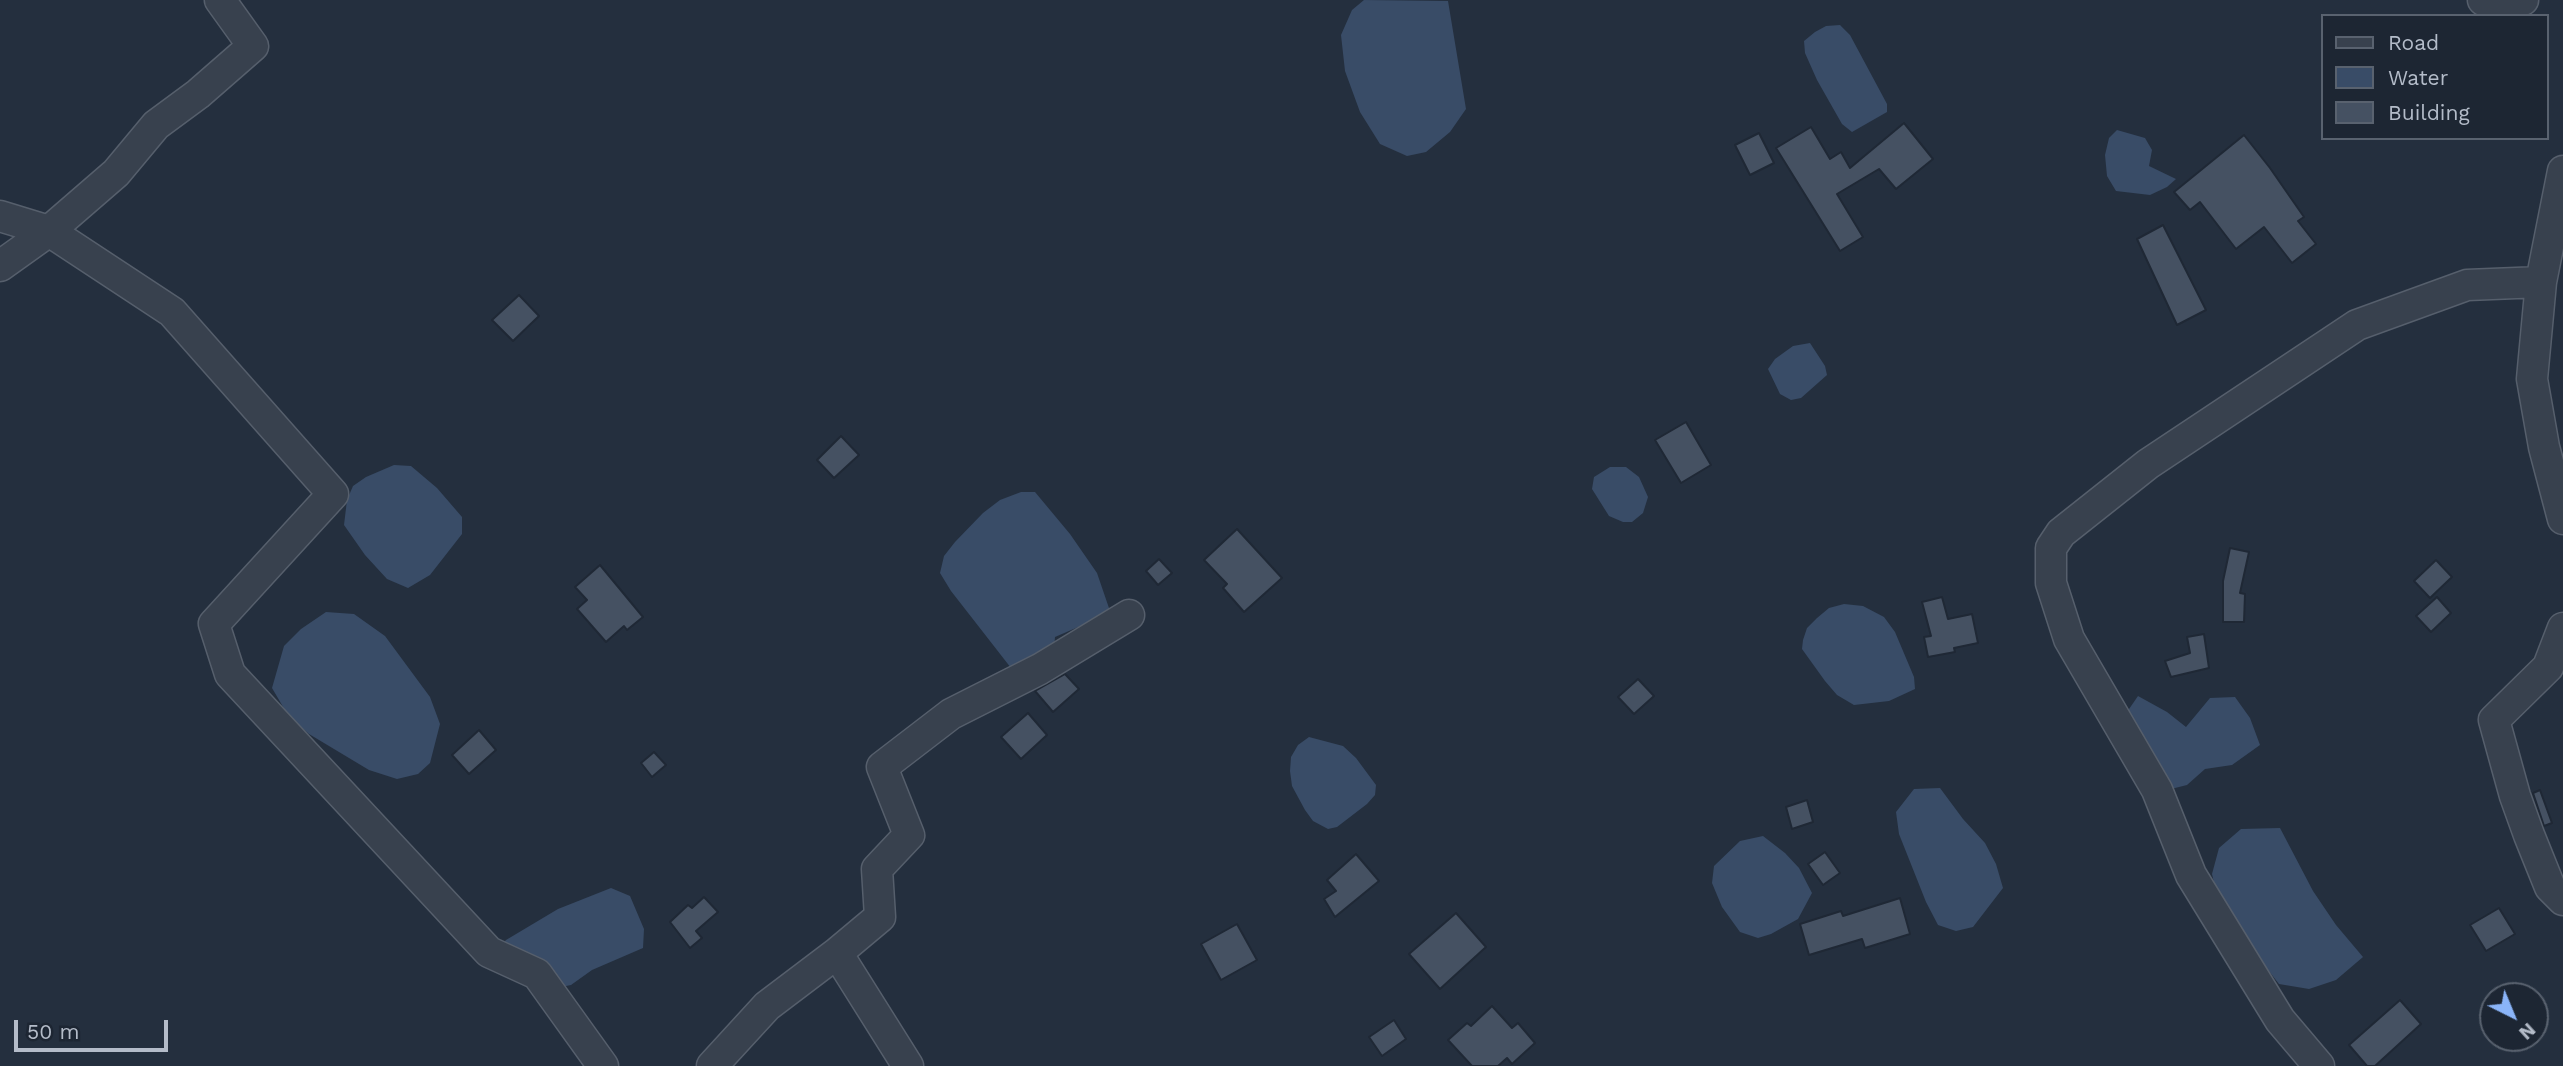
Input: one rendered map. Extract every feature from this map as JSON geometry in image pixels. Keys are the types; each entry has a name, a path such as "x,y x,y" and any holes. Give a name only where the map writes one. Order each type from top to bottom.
{"street":[{"path":"0,267 49,231 116,173 156,125 198,94 253,46 220,0"},
{"path":"2483,0 2491,5 2523,0"},
{"path":"2563,171 2541,282 2532,379 2544,447 2563,519"},
{"path":"0,216 49,231 172,312 333,494 214,624 230,674 489,952 537,974 603,1066"},
{"path":"2319,1066 2280,1020 2197,886 2157,790 2069,639 2051,583 2052,548 2062,533 2148,464 2357,325 2467,285 2541,282"},
{"path":"712,1066 767,1006 837,954 880,917 877,869 909,835 882,767 951,714 1040,669 1129,615"},
{"path":"2563,628 2548,667 2494,720 2529,835 2550,887 2563,900"},
{"path":"837,954 908,1066"}],"water":[{"path":"1364,0 1448,1 1466,109 1450,132 1426,152 1407,156 1380,144 1360,112 1345,71 1341,35 1352,10"},
{"path":"1840,25 1850,35 1887,104 1887,112 1852,132 1842,124 1805,53 1804,41 1815,32 1826,26"},
{"path":"2117,130 2145,138 2152,150 2149,166 2176,179 2150,195 2116,191 2107,176 2105,155 2109,138"},
{"path":"1810,343 1825,366 1827,375 1801,398 1791,400 1780,394 1768,369 1775,359 1793,346"},
{"path":"394,465 411,466 437,488 462,517 462,534 430,575 408,588 387,579 365,555 344,525 347,500 353,486"},
{"path":"1610,467 1626,467 1639,477 1648,497 1643,513 1632,522 1623,522 1609,516 1592,489 1594,477"},
{"path":"1021,492 1035,492 1070,534 1097,573 1110,611 1055,637 1054,649 1011,668 940,573 944,556 983,513 1000,500"},
{"path":"1844,604 1863,606 1884,617 1895,632 1914,677 1915,689 1889,701 1854,705 1837,695 1825,681 1802,649 1803,640 1807,628 1817,618 1829,608"},
{"path":"326,612 354,614 385,636 430,697 440,724 430,763 418,774 397,779 369,770 309,734 289,717 272,688 284,646 301,629"},
{"path":"2138,696 2167,712 2186,727 2210,698 2235,697 2250,718 2260,745 2232,765 2205,769 2187,785 2171,789 2127,712"},
{"path":"1309,737 1343,746 1356,758 1376,785 1375,795 1367,804 1337,827 1328,829 1313,821 1292,786 1291,757 1298,745"},
{"path":"1940,788 1985,843 1996,864 2003,888 1973,927 1956,931 1938,925 1926,902 1899,834 1896,812 1914,789"},
{"path":"2280,828 2313,891 2336,925 2363,957 2336,980 2309,989 2279,984 2220,908 2212,874 2219,848 2241,829"},
{"path":"1763,836 1799,868 1812,893 1798,919 1758,938 1740,932 1722,907 1712,883 1714,866 1740,841"},
{"path":"611,888 630,896 644,929 643,948 592,970 571,985 561,987 501,946 506,940 558,909"}],"building":[{"path":"1904,123 1933,159 1896,189 1879,169 1837,194 1863,237 1840,251 1776,148 1811,127 1830,159 1841,152 1850,168"},
{"path":"1759,133 1774,163 1750,175 1735,145"},
{"path":"2244,135 2304,217 2298,221 2316,244 2292,263 2264,227 2236,249 2200,202 2190,210 2174,192"},
{"path":"2163,225 2206,310 2177,325 2137,239"},
{"path":"519,295 539,316 513,341 492,320"},
{"path":"1686,422 1711,465 1681,483 1655,440"},
{"path":"841,436 859,455 834,478 817,460"},
{"path":"1237,529 1282,578 1244,612 1223,588 1227,584 1204,560"},
{"path":"2230,548 2249,552 2240,593 2245,594 2244,622 2223,622 2223,581"},
{"path":"1159,559 1172,573 1158,585 1146,571"},
{"path":"2436,560 2452,577 2430,598 2414,581"},
{"path":"600,565 643,617 627,630 624,626 606,642 577,609 587,600 575,587"},
{"path":"1942,597 1948,619 1972,614 1978,643 1954,648 1955,652 1928,657 1924,637 1931,636 1922,602"},
{"path":"2437,597 2451,613 2431,632 2416,616"},
{"path":"2204,634 2209,668 2171,677 2165,661 2190,653 2187,637"},
{"path":"1065,674 1079,689 1053,712 1035,691"},
{"path":"1638,679 1654,696 1634,714 1618,697"},
{"path":"1028,713 1047,735 1021,759 1001,737"},
{"path":"479,730 496,750 469,774 452,755"},
{"path":"654,752 666,765 652,777 641,763"},
{"path":"2540,790 2552,823 2544,826 2533,793"},
{"path":"1807,800 1813,822 1792,829 1786,807"},
{"path":"1825,852 1840,873 1823,885 1808,864"},
{"path":"1356,854 1379,881 1335,917 1324,899 1336,891 1327,880"},
{"path":"704,897 718,912 696,931 702,938 690,948 670,922 688,905 692,908"},
{"path":"1900,898 1910,934 1865,948 1862,939 1809,955 1800,924 1841,911 1843,916"},
{"path":"2499,908 2515,934 2486,951 2470,925"},
{"path":"1456,913 1486,947 1440,989 1409,954"},
{"path":"1237,924 1257,960 1221,980 1201,944"},
{"path":"2400,1000 2421,1024 2375,1066 2367,1066 2349,1045"},
{"path":"1492,1006 1512,1028 1518,1023 1535,1043 1512,1064 1507,1058 1498,1066 1472,1066 1448,1040 1467,1023 1471,1026"},
{"path":"1394,1020 1406,1039 1382,1056 1369,1037"}]}
